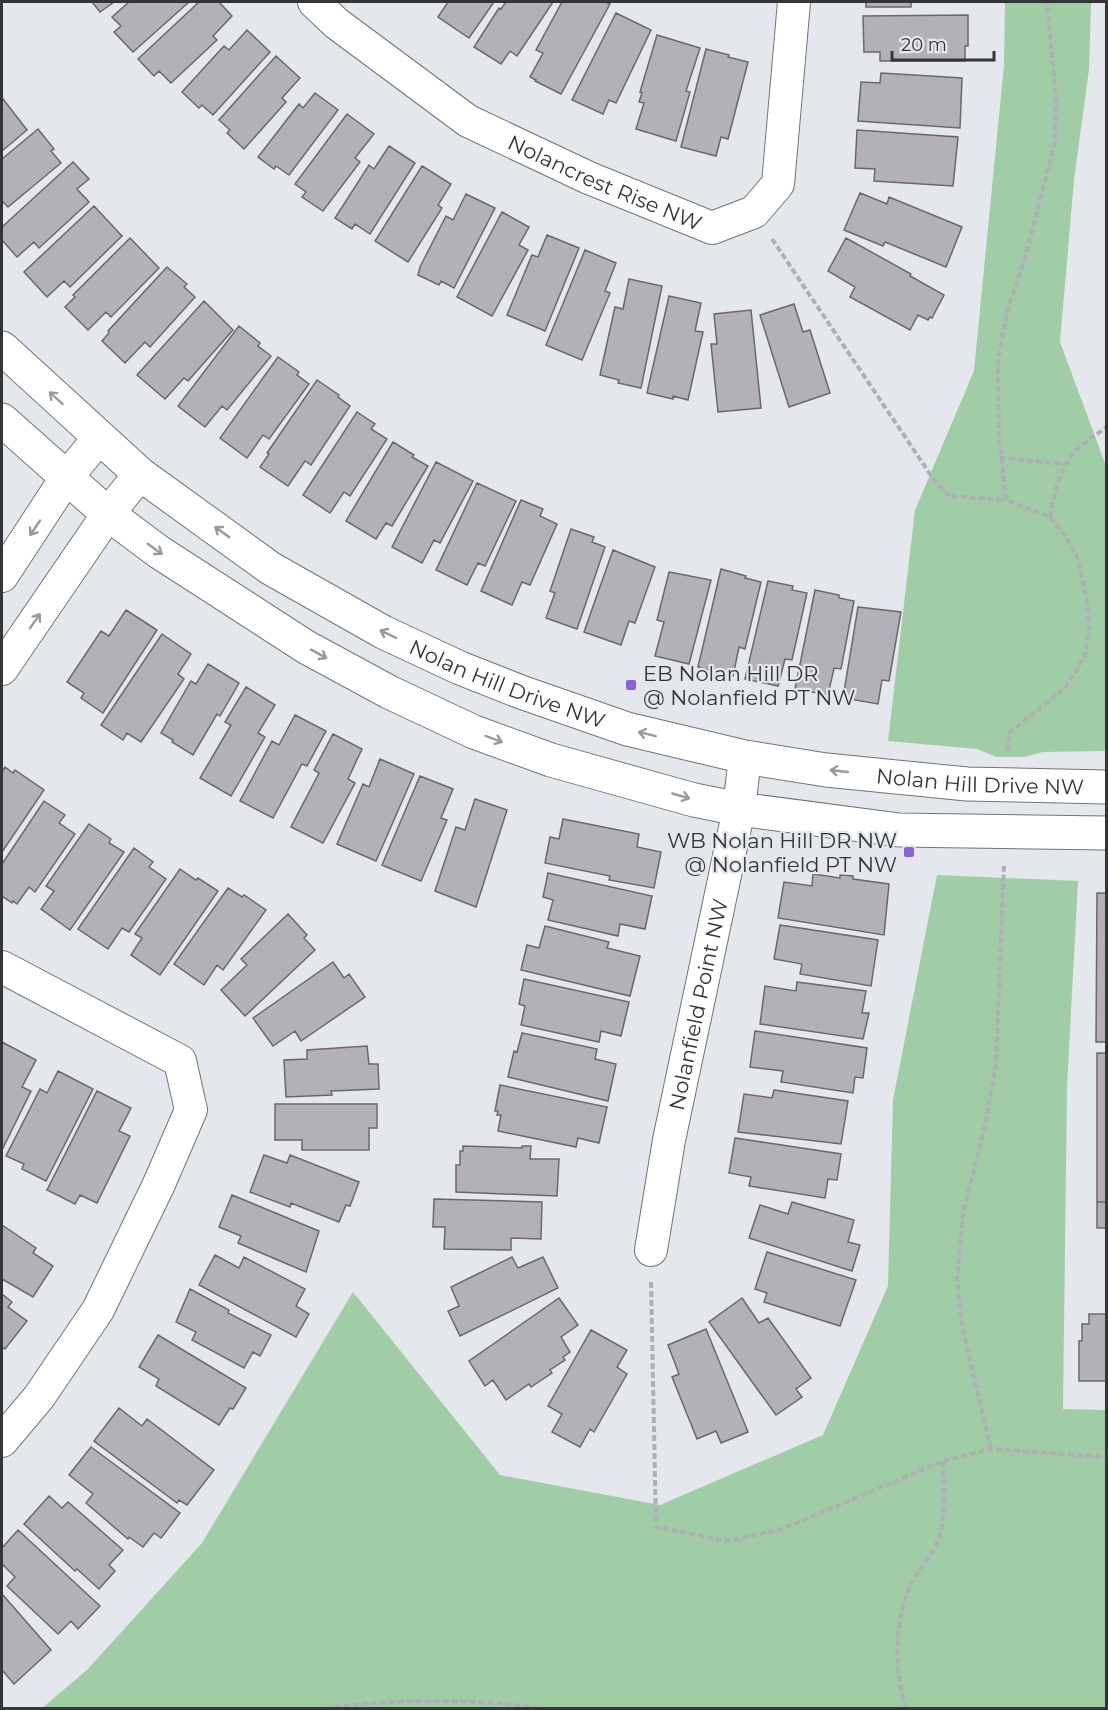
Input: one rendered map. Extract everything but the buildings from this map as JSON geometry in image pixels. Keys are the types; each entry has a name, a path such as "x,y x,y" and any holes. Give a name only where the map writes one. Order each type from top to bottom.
{"street":[{"name":"Nolancrest Rise NW","path":"314,2 336,23 468,121 589,178 712,228 754,212 778,184 795,2"},
{"name":"Nolan Hill Drive NW","path":"2,348 140,474 270,568 392,636 460,668 617,725 745,757 826,770 967,784 1107,787"},
{"path":"2,420 108,514 159,552 306,647 389,692 474,732 551,760 694,800 739,809 899,830 1107,833"},
{"path":"2,576 66,478 99,438"},
{"path":"2,669 108,514 140,474"},
{"name":"Nolanfield Point NW","path":"651,1250 669,1140 739,809 745,757"},
{"path":"2,967 180,1061 191,1110 159,1184 98,1310 39,1397 2,1441"}],"path":[{"path":"1006,500 1000,458 998,358 1008,309 1026,254 1055,142 1056,99 1047,2"},
{"path":"754,212 932,477 950,496 1006,500 1050,517 1064,534 1077,558 1087,599 1089,628 1085,656 1065,688 1009,733 1007,755"},
{"path":"1050,517 1057,483 1065,464 1083,444 1107,427"},
{"path":"1000,458 1065,464"},
{"path":"991,1449 962,1326 957,1278 963,1214 986,1121 996,1063 1004,856"},
{"path":"651,1250 656,1527 728,1540 782,1529 943,1461 991,1449 1107,1457"},
{"path":"906,1708 899,1686 898,1641 911,1585 925,1564 939,1535 945,1497 943,1461"},
{"path":"326,1708 385,1702 468,1703 540,1708"}],"green space":[{"path":"1005,2 1091,2 1089,69 1074,180 1060,342 1106,466 1106,751 1043,752 1024,757 997,757 977,749 888,741 915,510 974,371 1004,65"},
{"path":"937,875 1078,881 1067,1087 1063,1409 1106,1410 1106,1708 42,1708 87,1670 202,1543 353,1292 500,1475 660,1505 823,1435 888,1286 893,1100"}],"place":[{"name":"EB Nolan Hill DR @ Nolanfield PT NW","path":"631,685"},
{"name":"WB Nolan Hill DR NW @ Nolanfield PT NW","path":"909,852"}]}
